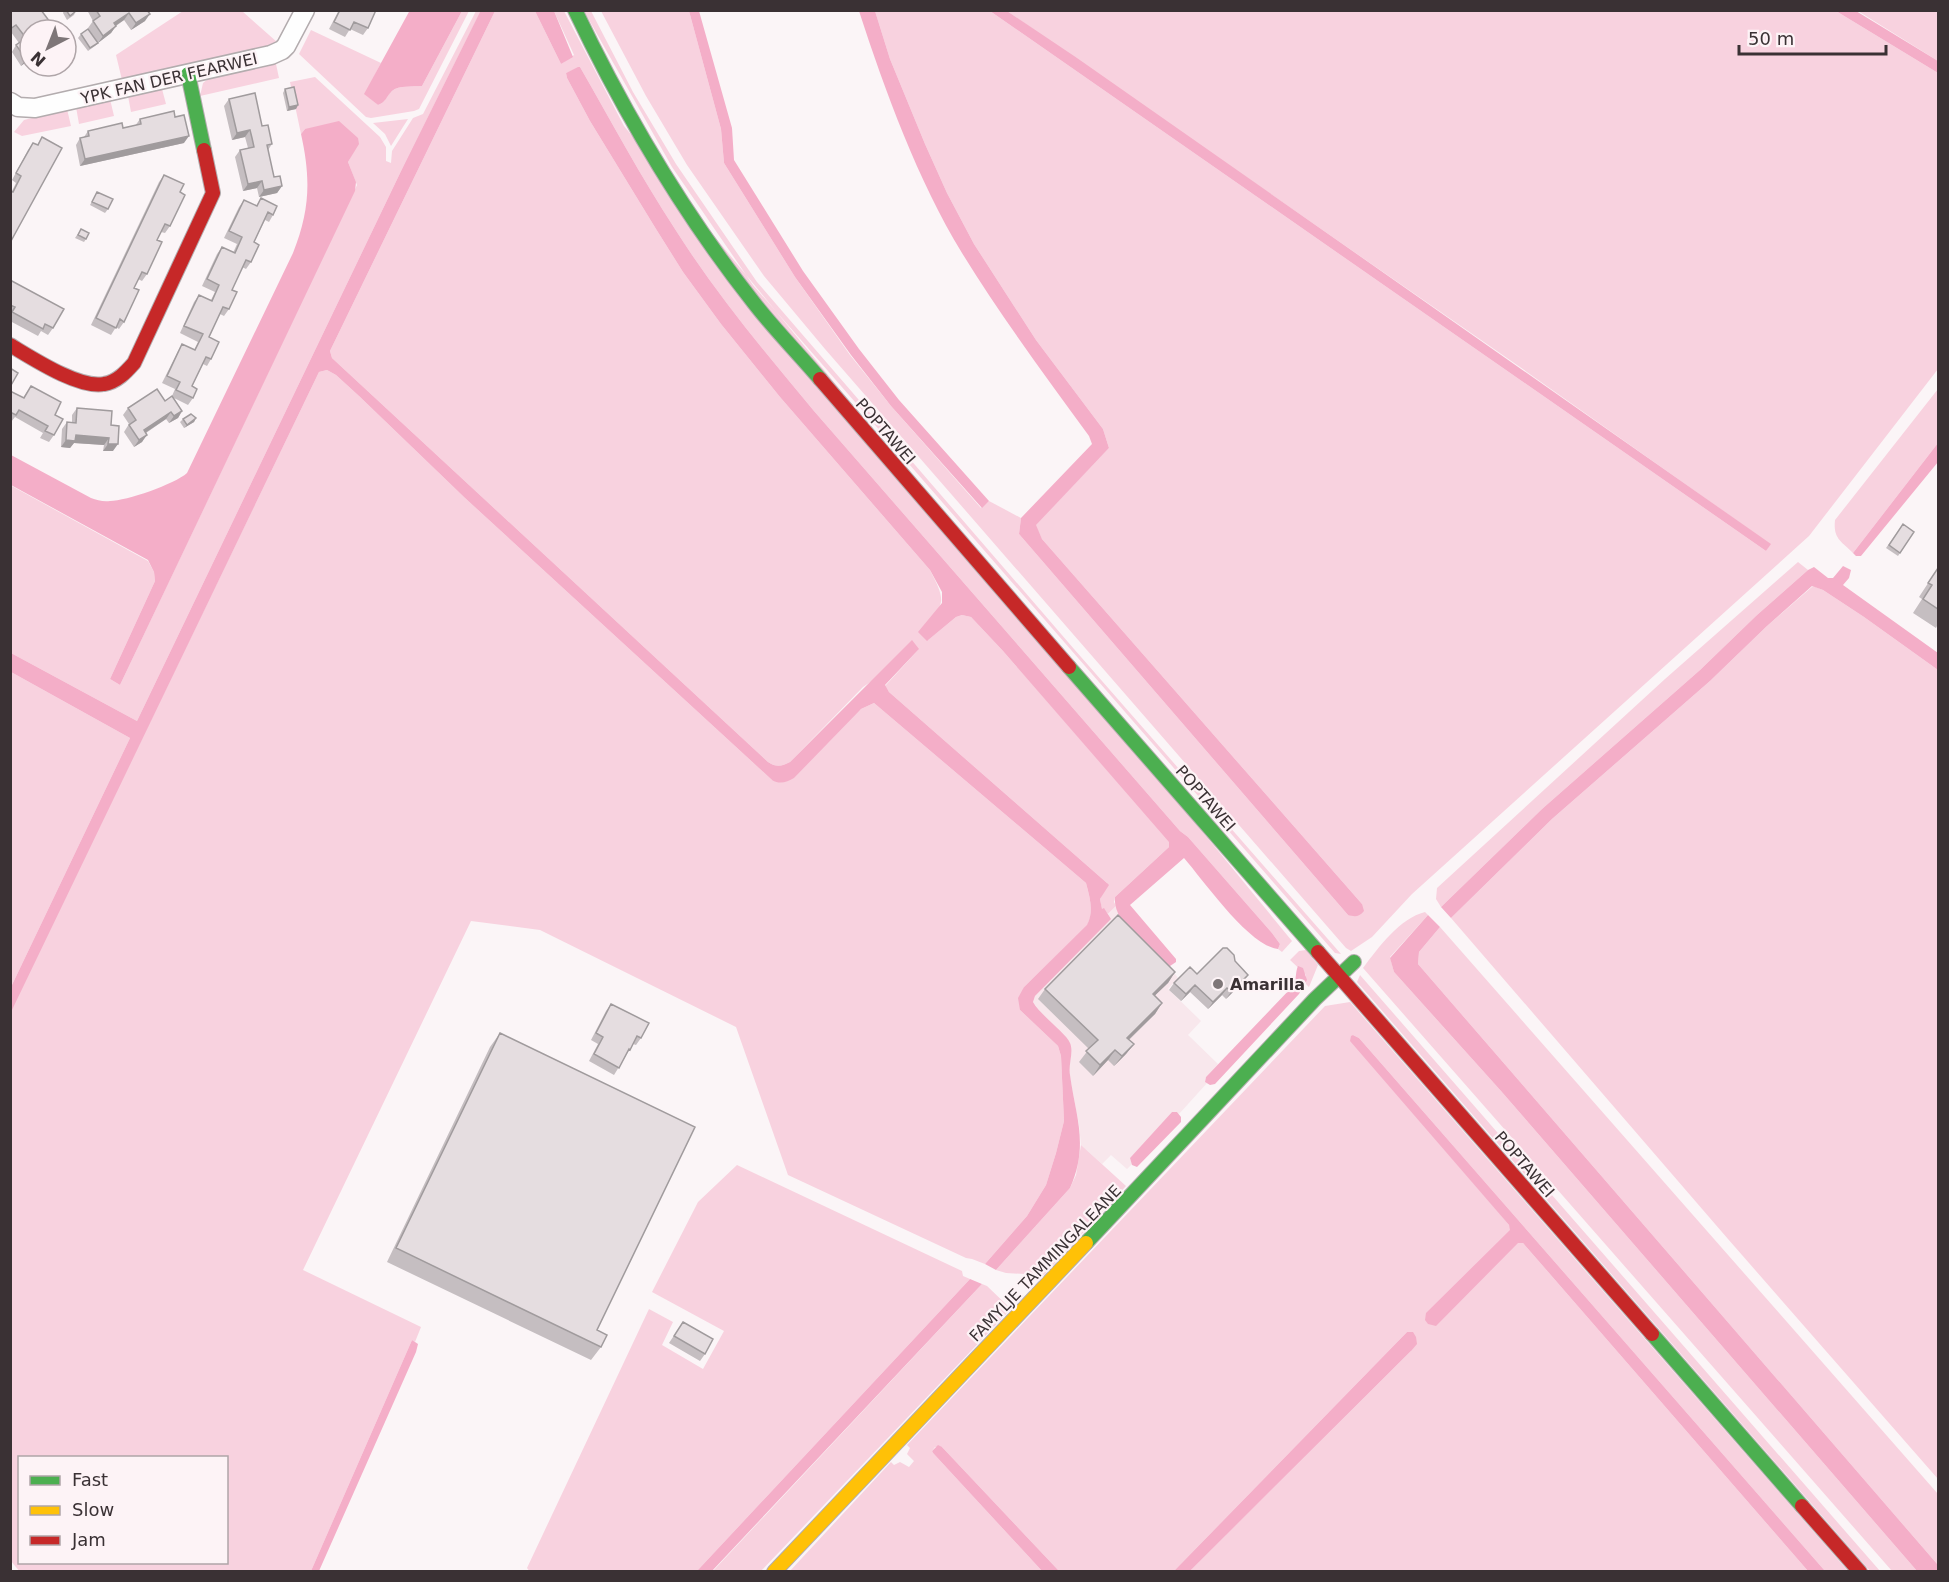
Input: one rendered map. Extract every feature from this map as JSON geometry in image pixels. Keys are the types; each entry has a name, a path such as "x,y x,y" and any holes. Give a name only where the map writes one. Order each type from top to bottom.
{"main road":[{"name":"POPTAWEI","path":"575,10 644,141 715,249 754,303 1860,1572"},
{"path":"10,345 68,378 92,386 100,386 119,379 134,363 213,193 188,74"},
{"name":"FAMYLJE TAMMINGALEANE","path":"774,1572 1042,1291 1315,999 1354,963"}],"street":[{"name":"YPK FAN DER FEARWEI","path":"13,110 35,108 278,53 290,41 305,10"}],"shaded area":[{"path":"410,10 462,11 422,86 395,89 378,105 364,94"},
{"path":"481,10 495,11 330,351 332,358 771,764 779,766 790,762 912,640 919,649 885,685 889,692 1109,885 1100,899 1102,909 1104,908 1111,919 1035,996 1033,1002 1070,1043 1070,1071 1080,1145 1076,1173 1070,1188 996,1270 985,1264 1027,1216 1046,1185 1064,1121 1061,1056 1058,1046 1020,1010 1018,998 1024,987 1087,925 1091,910 1086,883 874,703 861,709 794,778 783,782 772,780 465,498 359,396 327,370 319,372 11,1012 11,987 130,738 11,672 11,653 137,721 402,169"},
{"path":"183,11 242,11 277,42 269,48 122,80 116,55"},
{"path":"462,11 469,11 419,109 414,111 366,117 299,54 311,30 381,63 365,94 378,105 395,89 422,86"},
{"path":"476,11 481,11 402,169 137,721 11,653 10,485 148,561 154,572 155,581 110,679 120,685 357,185 348,162 358,144 305,129 301,134 290,82 315,77 380,137 386,147 386,161 391,163 392,151 413,118 423,114"},
{"path":"495,11 535,11 561,64 574,55 554,11 564,11 624,126 1292,941 1282,952 1278,949 1280,944 1272,933 1188,837 1180,831 814,411 742,322 707,277 662,209 580,67 566,73 567,78 590,121 683,272 721,324 780,397 930,570 939,590 941,603 919,632 928,640 956,617 962,615 971,617 1170,842 1169,847 1115,897 1116,906 1108,914 1104,909 1102,910 1100,899 1107,883 889,692 885,686 919,649 863,687 790,762 779,766 771,764 332,358 330,351"},
{"path":"535,11 554,11 573,57 561,64"},
{"path":"584,11 591,11 633,92 676,164 757,282 1341,954 1335,953 753,285 672,167"},
{"path":"601,11 689,11 721,129 724,163 795,277 850,355 891,406 981,508 989,501 1021,518 1019,534 1348,915 1362,904 1042,539 1035,525 1109,448 1103,429 1036,340 974,244 947,193 925,144 890,59 875,11 990,11 1766,551 1770,544 1517,365 1007,11 1836,11 1938,73 1938,369 1809,536 1412,894 1372,937 1351,951 825,349 764,276 687,165 646,96"},
{"path":"689,11 699,11 732,128 734,160 803,271 859,349 899,400 989,501 982,508 891,406 851,355 795,277 724,163 721,129"},
{"path":"859,11 875,11 890,59 925,144 947,193 974,244 1036,340 1103,429 1109,448 1036,525 1042,539 1362,904 1364,911 1359,915 1348,915 1019,534 1021,518 1092,444 1089,436 992,300 946,225 904,135"},
{"path":"990,11 1007,11 1077,58 1771,544 1766,551"},
{"path":"1836,11 1856,11 1938,61 1938,73"},
{"path":"1858,11 1938,11 1938,61"},
{"path":"274,63 279,78 200,96 203,83 212,76"},
{"path":"578,67 675,229 707,277 742,322 814,411 1180,831 1188,837 1272,933 1280,944 1278,949 1266,945 1241,925 1184,858 1130,905 1176,959 1176,962 1167,968 1142,945 1126,926 1119,916 1115,897 1169,847 1169,842 971,617 962,615 956,617 927,641 918,632 942,603 942,592 930,570 780,397 721,324 683,272 590,121 567,78 566,73"},
{"path":"162,89 166,104 131,112 128,96"},
{"path":"110,99 114,116 79,124 76,107"},
{"path":"67,109 71,126 22,136 14,132 24,120"},
{"path":"408,119 391,146 385,134 373,123"},
{"path":"339,121 358,138 359,144 348,162 356,182 355,191 120,685 110,679 155,581 154,572 148,560 11,485 11,455 91,498 102,501 138,495 162,487 187,473 299,237 307,194 301,134 305,129"},
{"path":"327,370 359,396 465,498 772,780 861,709 874,703 1086,883 1091,910 1087,926 1024,987 1020,1010 1058,1046 1061,1056 1064,1121 1046,1185 1027,1216 985,1264 966,1258 788,1175 736,1027 540,930 471,921 303,1270 421,1327 415,1342 412,1340 311,1571 20,1572 11,1561 10,1012 319,372"},
{"path":"1938,389 1938,443 1853,553 1837,536 1835,520"},
{"path":"1938,443 1938,462 1861,556 1856,556 1853,553"},
{"path":"1798,562 1808,570 1700,670 1542,809 1441,907 1436,899 1437,888 1665,679"},
{"path":"1843,566 1851,570 1849,578 1843,585 1938,653 1938,670 1864,617 1823,590 1812,586 1710,681 1552,819 1451,918 1441,907 1542,809 1700,670 1808,570 1814,567 1828,578 1833,578"},
{"path":"1813,586 1864,617 1938,670 1938,1479 1451,918 1552,819 1710,681"},
{"path":"11,672 130,738 11,987"},
{"path":"1116,906 1121,918 1178,978 1168,989 1201,1021 1188,1035 1218,1064 1206,1077 1205,1082 1207,1083 1179,1114 1172,1112 1130,1158 1132,1164 1127,1169 1111,1155 1102,1164 1081,1145 1069,1072 1071,1053 1033,1002 1035,996"},
{"path":"1425,912 1428,915 1390,957 1394,972 1501,1091 1917,1571 1892,1571 1363,968 1398,927"},
{"path":"1428,915 1440,927 1419,952 1418,964 1938,1565 1938,1571 1917,1571 1501,1091 1394,972 1390,958"},
{"path":"1440,927 1938,1494 1938,1565 1418,964 1419,952"},
{"path":"1306,950 1318,965 1309,987 1306,984 1306,975 1290,960 1299,951"},
{"path":"1298,966 1303,968 1307,980 1299,994 1215,1084 1210,1085 1205,1082 1206,1077 1293,986"},
{"path":"1360,975 1880,1571 1870,1571 1357,982"},
{"path":"1350,1002 1848,1571 1825,1571 1359,1038 1353,1035 1351,1041 1500,1214 1509,1225 1518,1243 1523,1243 1808,1571 1190,1571 1411,1351 1413,1332 1407,1332 1174,1571 1059,1571 942,1447 935,1447 933,1453 1042,1571 789,1572 891,1462 894,1465 900,1462 909,1467 914,1461 907,1454 910,1448 907,1445 1325,1006"},
{"path":"1353,1035 1359,1038 1825,1571 1808,1571 1523,1243 1518,1243 1436,1326 1428,1324 1425,1320 1426,1313 1510,1230 1509,1225 1350,1041"},
{"path":"1172,1112 1177,1112 1181,1117 1181,1122 1137,1167 1132,1165 1130,1158"},
{"path":"1081,1145 1126,1186 1044,1275 1006,1273 996,1270 1070,1188 1076,1175"},
{"path":"737,1165 962,1271 963,1276 970,1279 697,1571 530,1572 527,1568 649,1309 673,1322 662,1345 703,1369 724,1331 652,1292 698,1202"},
{"path":"970,1279 982,1284 712,1571 697,1571"},
{"path":"982,1284 1011,1309 761,1571 712,1572"},
{"path":"1407,1332 1413,1332 1416,1337 1417,1344 1411,1351 1190,1571 1174,1571"},
{"path":"412,1340 418,1344 416,1352 319,1571 311,1571"},
{"path":"938,1445 1059,1571 1042,1571 933,1453 932,1451"}],"building":[{"path":"10,10 41,10 47,18 18,18 18,28 16,25 10,29"},
{"path":"66,10 76,10 76,11 70,16"},
{"path":"96,10 147,10 150,14 136,23 129,13 114,23 116,26 103,36 93,21 100,16"},
{"path":"340,10 376,10 368,28 354,22 350,30 334,22"},
{"path":"88,29 98,43 90,48 81,34"},
{"path":"294,87 298,105 289,107 285,89"},
{"path":"255,93 262,126 268,125 272,144 267,145 274,177 280,176 282,186 264,190 262,181 248,184 240,150 254,147 252,138 250,130 237,133 229,99"},
{"path":"174,111 175,117 184,115 189,136 85,159 80,138 89,136 88,131 122,123 123,128 141,124 140,119"},
{"path":"42,137 62,148 11,241 10,191 13,192 21,176 16,173 33,143 38,145"},
{"path":"164,175 184,184 180,192 185,195 170,226 165,224 157,240 162,242 147,274 142,272 134,288 139,290 124,322 120,319 116,328 96,318"},
{"path":"97,192 113,199 108,209 92,202"},
{"path":"261,198 277,206 273,215 268,212 254,242 259,245 251,262 246,260 232,290 237,292 229,309 223,307 209,337 219,342 211,359 206,357 192,386 197,389 193,398 176,390 180,382 167,376 182,344 195,350 203,334 184,326 199,295 212,301 219,285 207,279 222,247 235,253 242,237 229,231 244,200 257,206"},
{"path":"81,229 89,233 86,239 78,235"},
{"path":"10,280 64,309 53,328 45,324 43,329 12,312 15,307 10,305"},
{"path":"10,368 18,373 10,387"},
{"path":"31,386 61,402 55,415 63,419 54,435 45,431 48,426 19,410 16,415 10,412 10,391 24,398"},
{"path":"157,389 165,401 172,396 182,411 174,416 171,412 144,430 147,435 139,440 129,425 136,420 128,408"},
{"path":"77,408 112,411 111,425 119,426 118,444 108,444 109,438 76,435 75,441 66,440 67,422 76,423"},
{"path":"191,414 196,418 187,425 183,419"},
{"path":"1903,524 1914,532 1900,553 1889,545"},
{"path":"1938,568 1938,609 1923,599 1932,585 1928,583"},
{"path":"1118,915 1175,972 1153,994 1162,1003 1127,1038 1134,1044 1122,1056 1115,1050 1100,1065 1086,1051 1098,1040 1045,989"},
{"name":"Amarilla","path":"1223,948 1227,948 1234,955 1235,961 1248,975 1231,992 1227,988 1213,1002 1195,985 1186,994 1174,983 1190,967 1197,974"},
{"path":"611,1004 649,1023 641,1038 637,1036 619,1068 594,1054 603,1037 596,1033"},
{"path":"500,1033 695,1127 597,1330 607,1335 601,1347 396,1248"},
{"path":"683,1322 713,1339 705,1354 674,1336"}],"traffic: fast":[{"path":"575,10 634,124 679,198 754,303 820,379"},
{"path":"188,74 204,150"},
{"path":"1069,667 1318,952"},
{"path":"1086,1243 1315,999 1354,962"},
{"path":"1652,1334 1802,1506"}],"traffic: slow":[{"path":"774,1572 1086,1243"}],"traffic: jam":[{"path":"10,345 56,371 82,382 109,383 128,370 134,363 213,193 204,150"},
{"path":"820,379 1069,667"},
{"path":"1318,952 1652,1334"},
{"path":"1802,1506 1860,1572"}],"place":[{"name":"Amarilla","path":"1218,984"}]}
